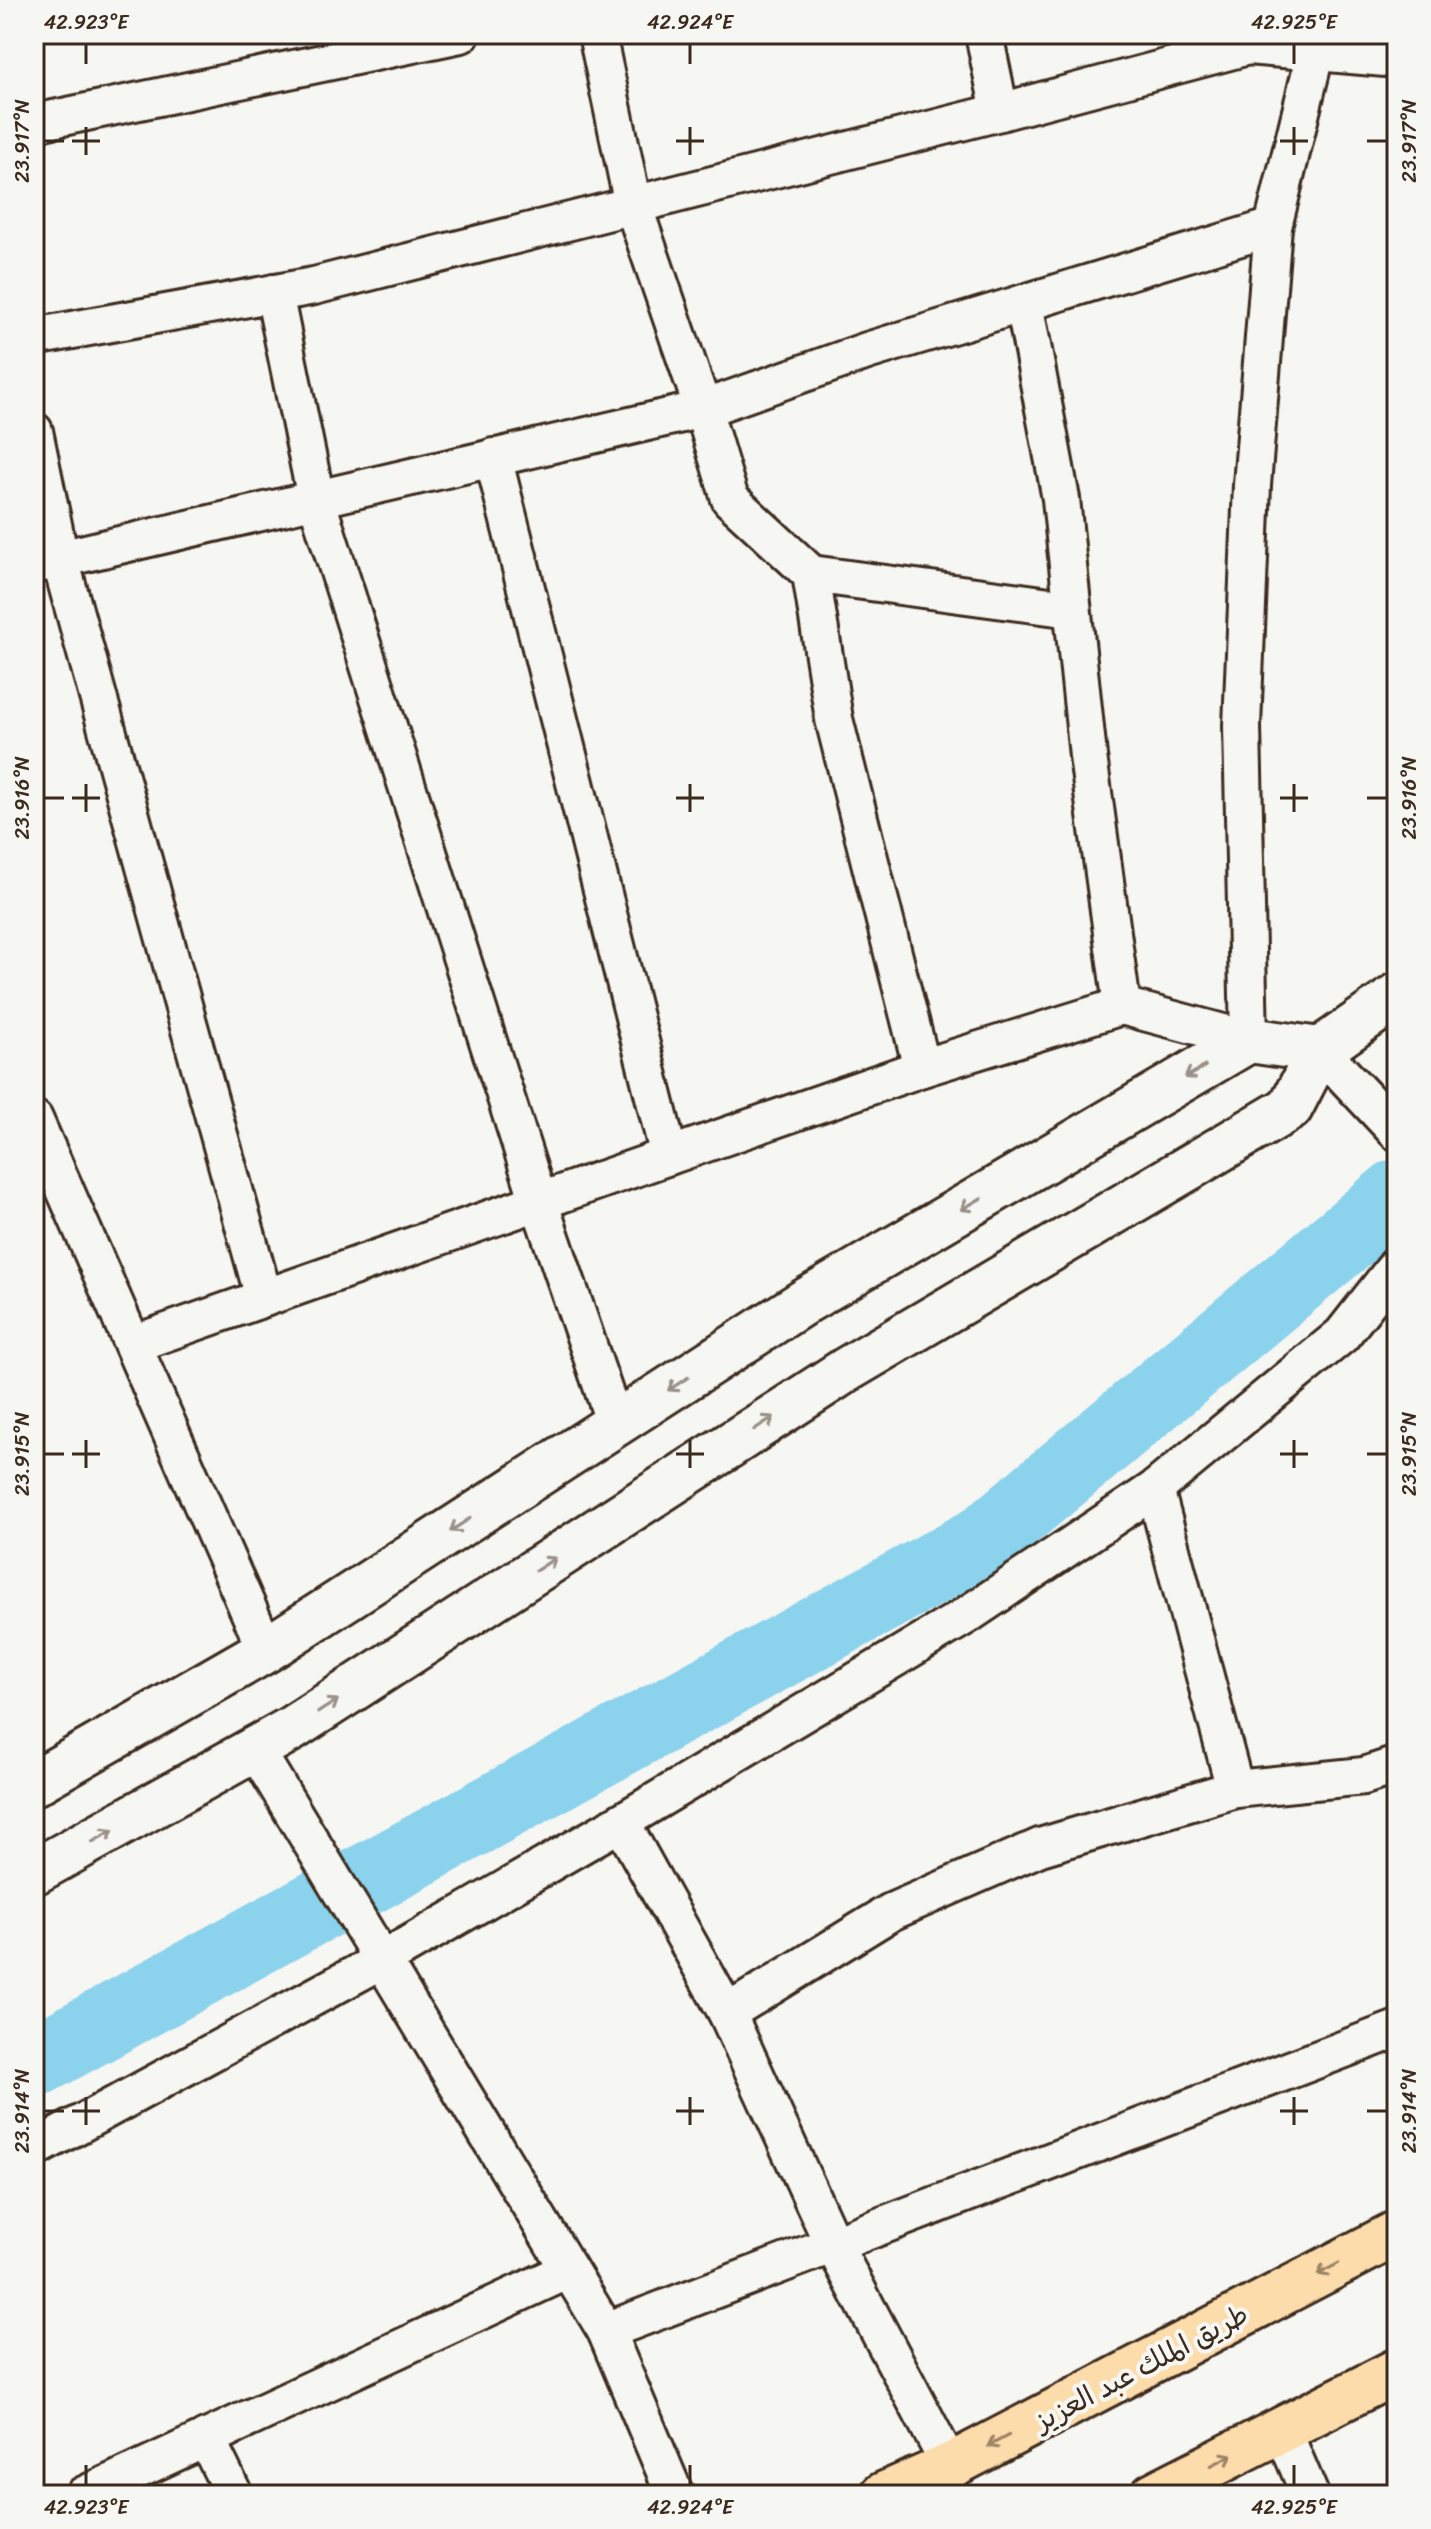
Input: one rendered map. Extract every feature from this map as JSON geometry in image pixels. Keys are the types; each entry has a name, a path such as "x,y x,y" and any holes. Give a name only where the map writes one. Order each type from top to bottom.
{"highway":[{"name":"طريق الملك عبد العزيز","path":"883,2495 950,2466 1397,2233"},
{"path":"1153,2495 1397,2371"}],"street":[{"path":"34,123 461,34"},
{"path":"597,34 633,205 703,409 730,499 811,574 1072,609"},
{"path":"984,34 1000,112"},
{"path":"1249,1040 1242,726 1252,485 1273,227 1316,42"},
{"path":"34,337 314,286 1000,112 1192,47 1316,42 1397,59"},
{"path":"47,562 703,409 867,351 1273,227"},
{"path":"274,293 316,499 539,1202 615,1424"},
{"path":"1024,303 1061,499 1088,756 1122,1006"},
{"path":"34,431 47,562 264,1298"},
{"path":"493,457 669,1156"},
{"path":"811,574 834,719 922,1068"},
{"path":"34,1872 291,1729 846,1370 1290,1108 1320,1050 1397,996"},
{"path":"133,1344 922,1068 1122,1006 1249,1040 1320,1050 1397,1132"},
{"path":"34,1783 266,1650 804,1302 1249,1040"},
{"path":"34,1119 266,1650"},
{"path":"34,2149 382,1960 621,1822 967,1615 1155,1489 1342,1335 1397,1265"},
{"path":"1155,1489 1235,1789"},
{"path":"255,1749 606,2331 675,2495"},
{"path":"727,2013 891,1912 1040,1847 1235,1789 1364,1776 1397,1765"},
{"path":"621,1822 727,2013 833,2244 950,2466"},
{"path":"606,2331 1397,2029"},
{"path":"84,2495 569,2270"},
{"path":"1282,2429 1310,2495"},
{"path":"206,2438 234,2495"}],"waterway":[{"path":"34,2062 983,1541 1397,1195"}]}
